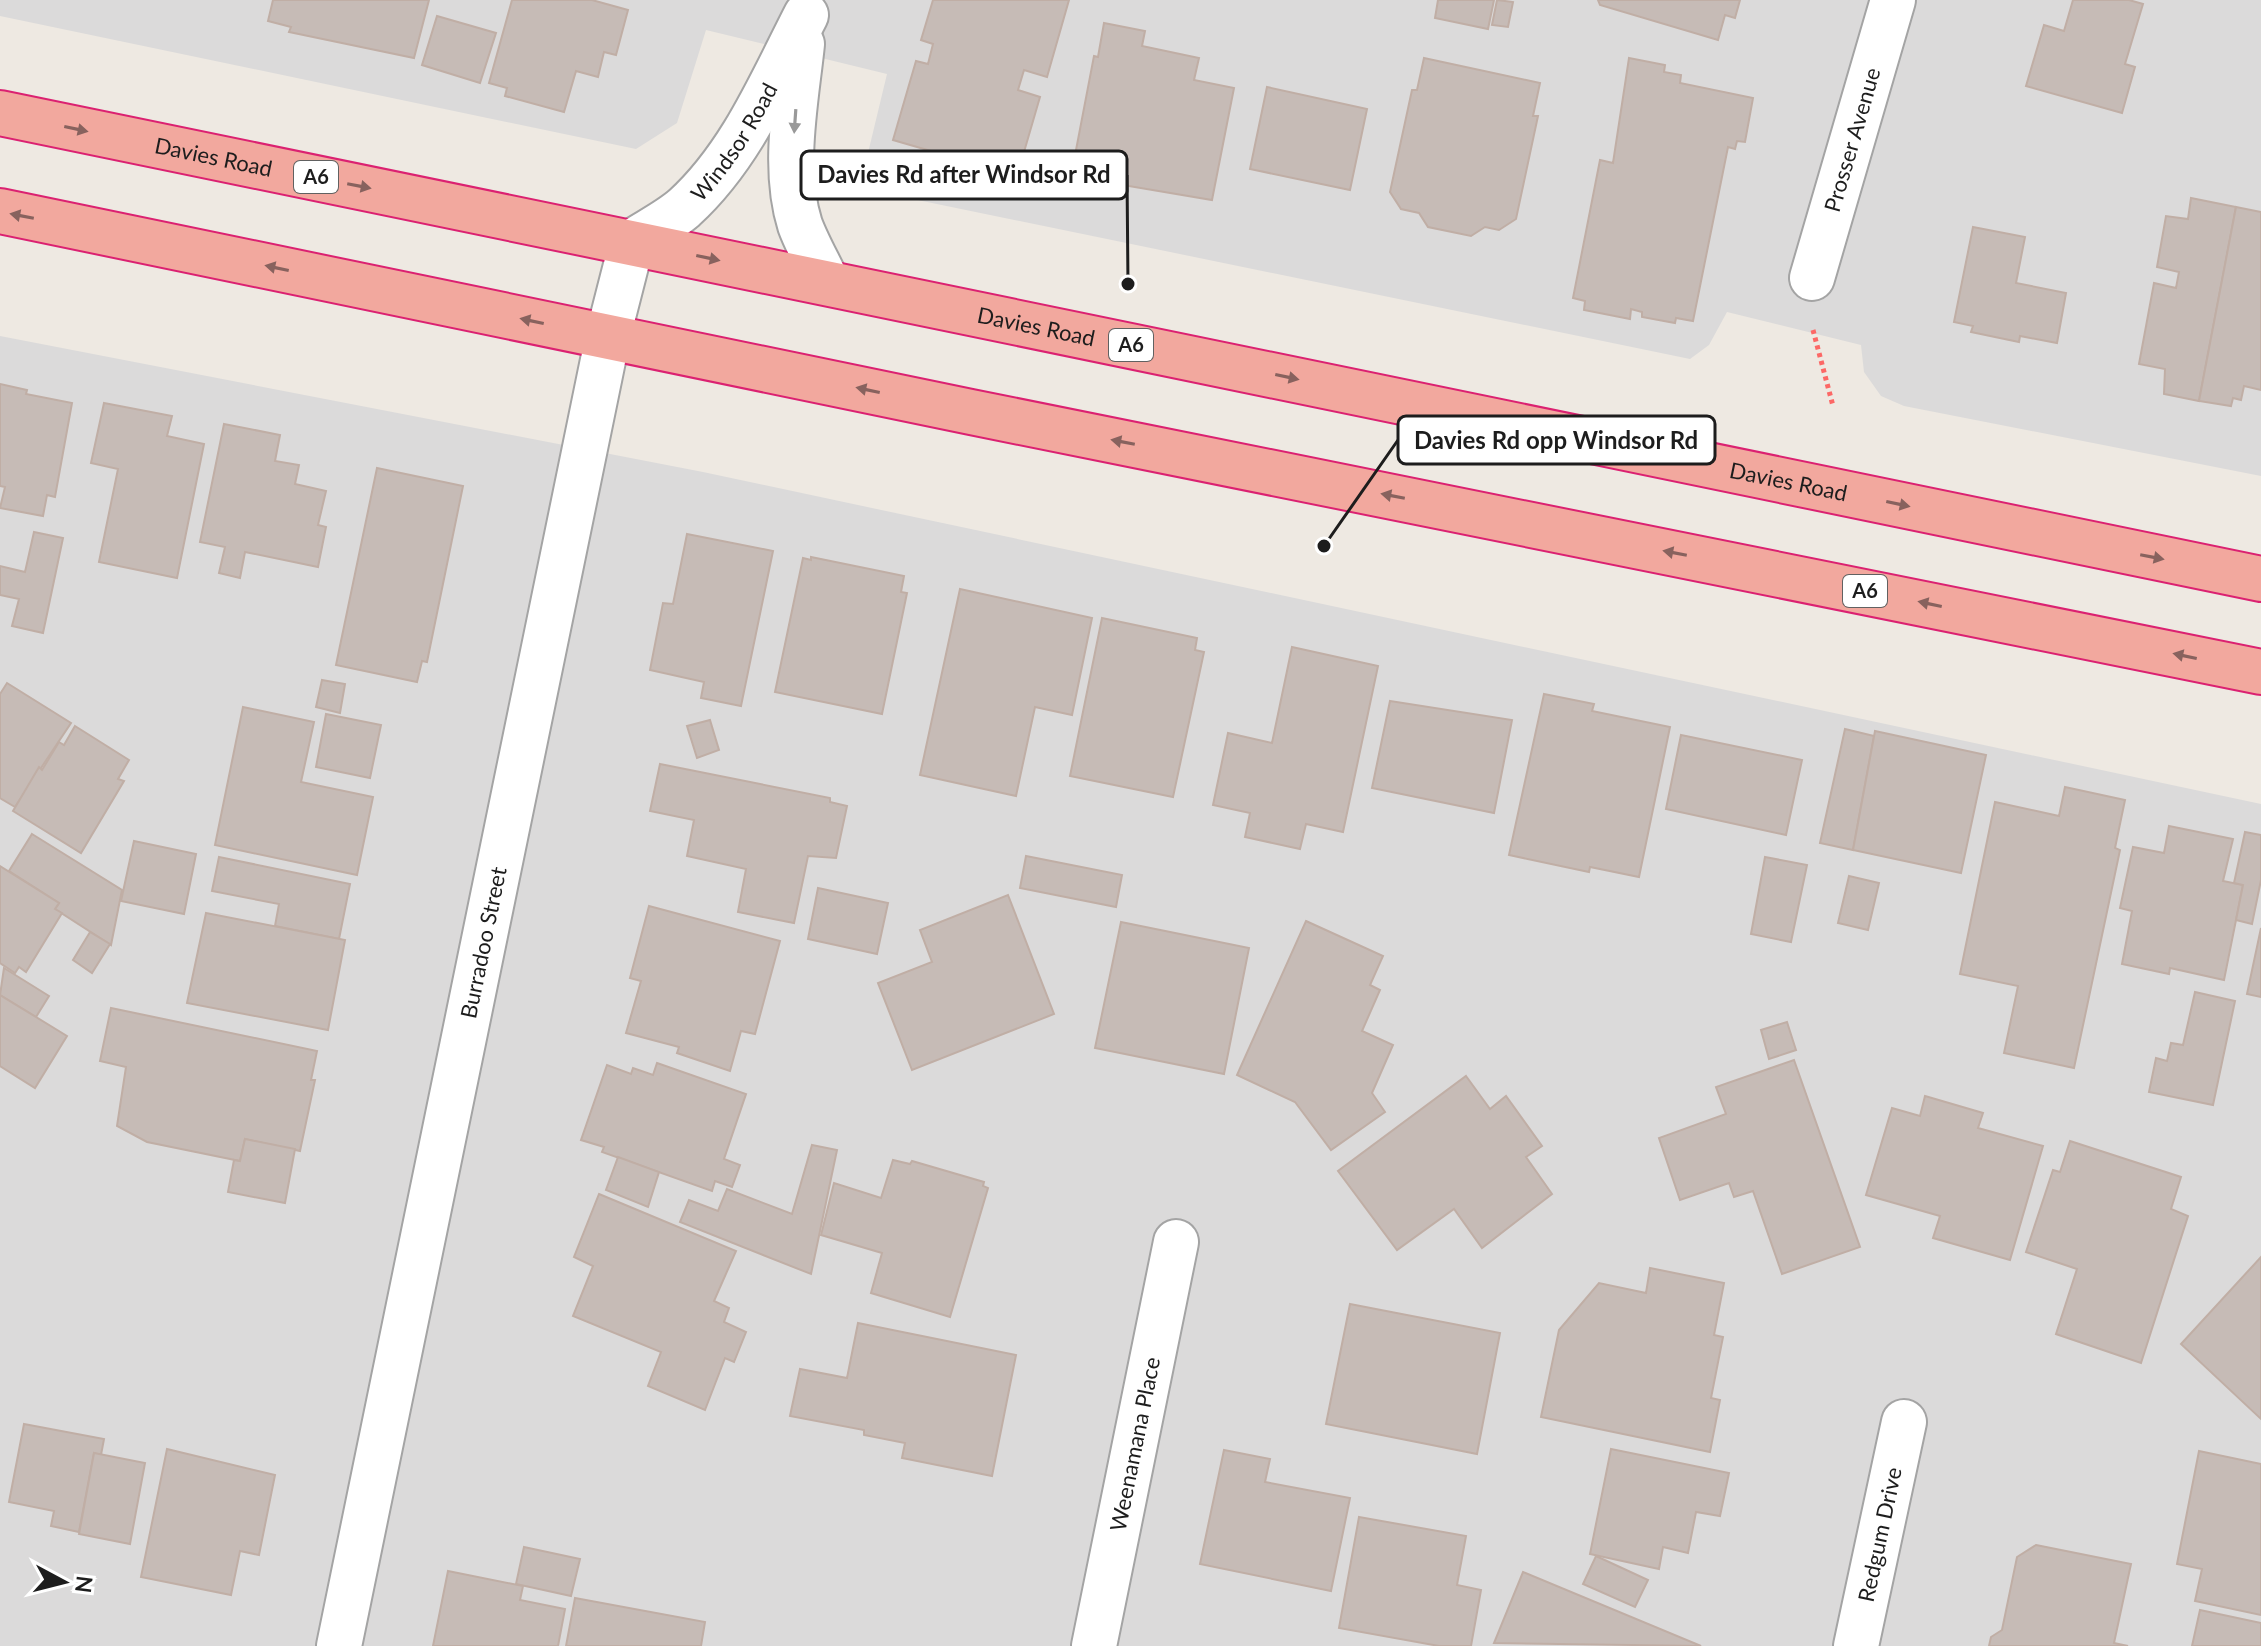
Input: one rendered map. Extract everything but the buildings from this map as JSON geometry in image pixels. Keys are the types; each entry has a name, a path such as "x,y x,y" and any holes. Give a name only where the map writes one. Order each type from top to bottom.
{"highway":[{"name":"Davies Road","path":"0,113 2261,579"},
{"name":"A6","path":"0,211 2261,672"}],"street":[{"name":"Prosser Avenue","path":"1812,278 1893,0"},
{"name":"Windsor Road","path":"632,242 681,210 714,177 741,141 808,8"},
{"name":"Windsor Road","path":"808,8 791,164 793,193 800,225 827,282"},
{"name":"Burradoo Street","path":"339,1646 608,336 632,242"},
{"name":"Weenamana Place","path":"1094,1646 1176,1242"},
{"name":"Redgum Drive","path":"1856,1646 1904,1422"}],"path":[{"path":"1812,278 1813,336 1833,406"}],"shaded area":[{"path":"0,0 2261,0 2261,476 1904,406 1881,396 1864,372 1861,345 1727,312 1709,345 1690,359 898,196 872,173 868,153 887,74 706,30 677,123 636,149 0,16"},
{"path":"0,336 703,472 2261,804 2261,1646 0,1646"}],"place":[{"name":"Davies Rd after Windsor Rd","path":"1128,284"},
{"name":"Davies Rd opp Windsor Rd","path":"1324,546"}]}
